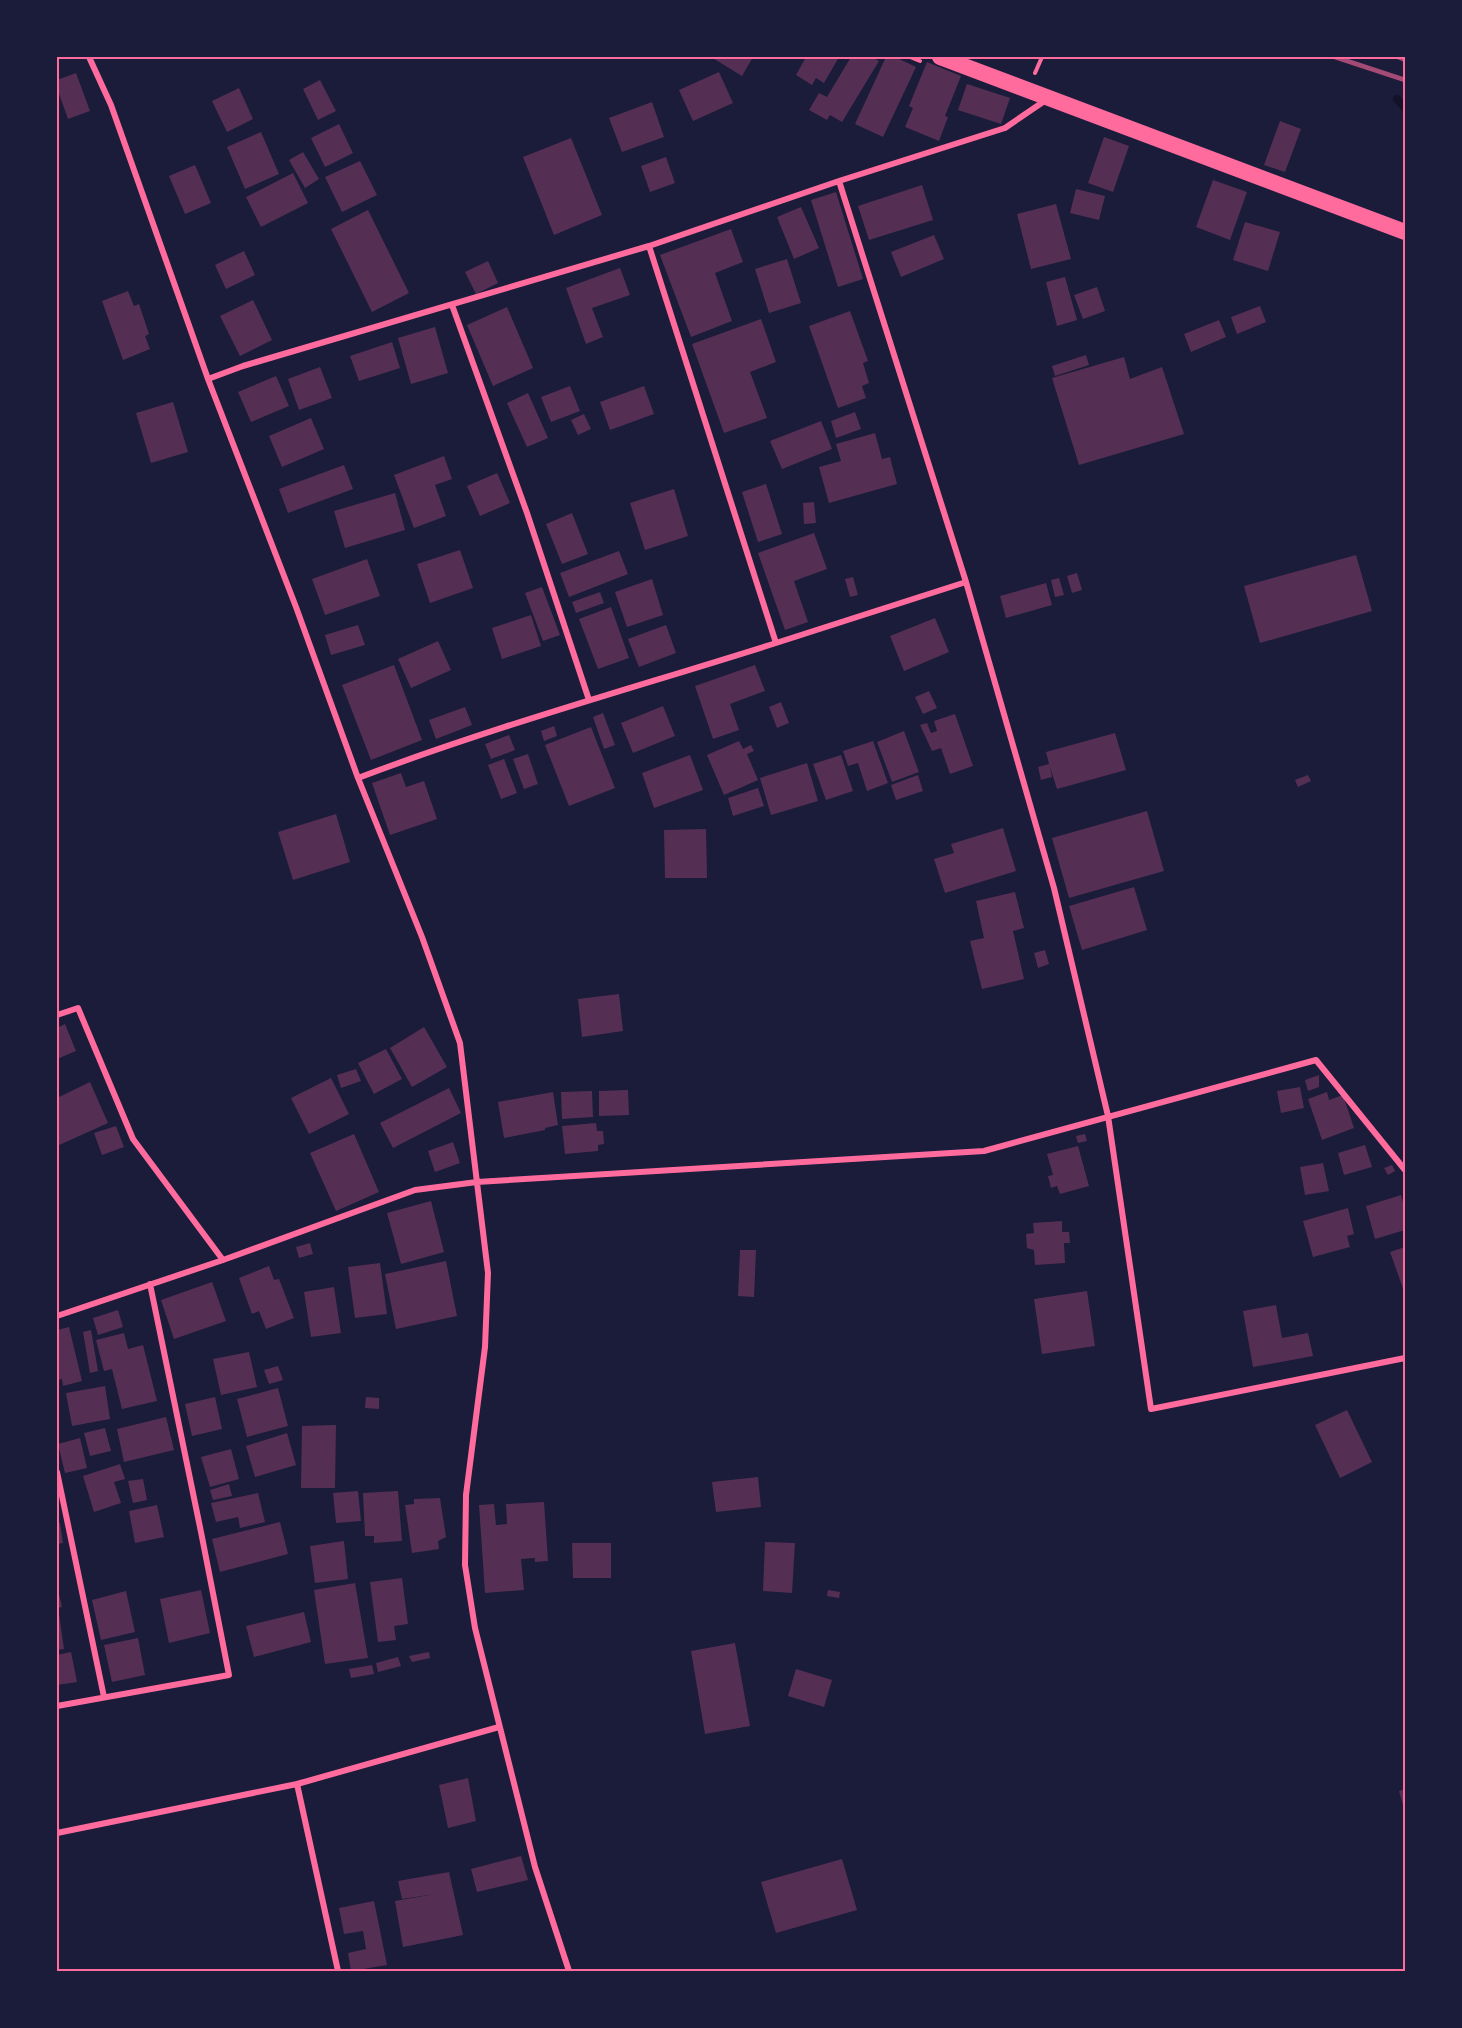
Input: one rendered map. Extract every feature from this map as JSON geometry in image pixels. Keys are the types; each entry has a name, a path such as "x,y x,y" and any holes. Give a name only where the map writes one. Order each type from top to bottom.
{"highway":[{"path":"940,57 1405,232"}],"street":[{"path":"89,57 111,105 208,379 296,607 358,778 423,937 460,1043 488,1284 485,1347 466,1495 465,1565 475,1628 499,1727 535,1867 569,1971"},
{"path":"208,379 243,366 649,246 1005,128 1049,98"},
{"path":"840,181 966,582 1054,888 1108,1116 1151,1409 1405,1358"},
{"path":"649,246 776,643"},
{"path":"452,305 589,699"},
{"path":"358,778 402,761 589,699 776,643 966,582"},
{"path":"57,1015 78,1008 133,1139 223,1260"},
{"path":"57,1316 223,1260 415,1190 477,1182 984,1151 1316,1060 1405,1170"},
{"path":"57,1706 229,1675 150,1284"},
{"path":"57,1472 104,1697"},
{"path":"57,1833 297,1784 499,1727"},
{"path":"297,1784 338,1971"}],"path":[{"path":"1033,79 1042,57"}],"building":[{"path":"711,57 753,57 742,76"},
{"path":"806,57 839,57 824,83 816,78 812,85 796,75"},
{"path":"851,57 872,57 879,61 842,122 830,115 827,120 809,110 819,93 827,97"},
{"path":"886,57 895,57 916,67 883,137 855,124"},
{"path":"927,62 961,76 945,116 948,117 939,141 905,127 913,108 909,106"},
{"path":"719,72 733,103 693,121 679,90"},
{"path":"76,73 90,111 68,119 57,88 57,80"},
{"path":"320,80 336,111 318,120 303,89"},
{"path":"967,84 1010,98 1001,124 958,110"},
{"path":"239,88 253,119 227,132 212,101"},
{"path":"652,102 664,137 622,152 609,118"},
{"path":"1280,121 1301,129 1285,172 1264,165"},
{"path":"339,124 353,153 325,167 311,138"},
{"path":"261,132 279,174 245,189 227,147"},
{"path":"1104,137 1129,146 1113,192 1088,183"},
{"path":"571,138 602,215 554,235 523,157"},
{"path":"303,152 319,179 305,188 289,160"},
{"path":"666,157 675,183 650,192 641,166"},
{"path":"360,161 377,195 342,212 325,177"},
{"path":"195,165 211,203 185,214 169,176"},
{"path":"293,173 308,203 261,227 246,197"},
{"path":"1213,180 1247,192 1230,240 1196,227"},
{"path":"922,185 933,220 869,240 858,206"},
{"path":"1076,189 1105,196 1099,220 1070,213"},
{"path":"836,192 863,279 838,287 811,200"},
{"path":"1056,204 1071,259 1031,269 1017,214"},
{"path":"801,207 819,248 794,259 777,217"},
{"path":"368,210 409,293 372,312 331,229"},
{"path":"1245,222 1280,232 1268,271 1233,260"},
{"path":"731,229 743,262 715,273 732,321 691,337 660,255"},
{"path":"934,235 944,259 901,277 891,252"},
{"path":"244,251 255,275 226,289 215,265"},
{"path":"787,259 801,303 769,313 755,269"},
{"path":"488,261 498,283 476,294 465,272"},
{"path":"620,268 630,295 592,308 603,337 586,344 566,288"},
{"path":"1065,277 1077,320 1057,326 1046,282"},
{"path":"1097,287 1105,311 1083,319 1074,295"},
{"path":"128,291 134,306 139,304 149,334 145,336 150,349 123,360 102,301"},
{"path":"253,300 272,340 240,356 220,316"},
{"path":"1260,306 1266,322 1237,334 1231,317"},
{"path":"507,307 533,368 493,386 467,325"},
{"path":"850,311 868,361 863,363 869,383 862,386 866,398 838,408 809,326"},
{"path":"761,319 776,362 750,372 767,418 724,433 692,344"},
{"path":"1219,320 1226,337 1191,352 1184,334"},
{"path":"435,327 448,373 411,384 398,338"},
{"path":"392,342 400,368 359,381 350,356"},
{"path":"1086,355 1089,365 1055,376 1052,366"},
{"path":"1124,357 1130,379 1162,367 1184,434 1079,465 1052,378"},
{"path":"320,367 332,398 299,410 288,379"},
{"path":"276,376 289,406 251,422 238,392"},
{"path":"570,386 580,411 551,422 541,397"},
{"path":"644,386 654,414 610,430 600,402"},
{"path":"528,393 548,438 527,447 507,403"},
{"path":"173,402 188,452 151,463 136,413"},
{"path":"855,412 861,429 836,438 831,421"},
{"path":"584,414 591,429 578,435 571,420"},
{"path":"311,418 324,449 282,467 269,436"},
{"path":"821,421 832,449 782,469 770,441"},
{"path":"875,433 882,459 890,457 897,484 829,503 819,467 841,461 836,444"},
{"path":"444,456 452,479 435,485 446,516 414,528 394,475"},
{"path":"344,465 353,489 288,513 279,489"},
{"path":"497,473 510,503 480,516 467,486"},
{"path":"766,484 782,534 758,542 742,492"},
{"path":"674,489 688,536 645,550 630,503"},
{"path":"395,493 405,530 345,548 334,511"},
{"path":"814,502 816,523 804,524 803,503"},
{"path":"572,513 588,554 562,564 546,524"},
{"path":"814,533 827,569 794,581 808,622 785,630 758,553"},
{"path":"460,550 473,588 430,603 417,564"},
{"path":"619,551 628,574 569,597 560,573"},
{"path":"1356,555 1372,611 1260,643 1244,586"},
{"path":"367,559 380,596 325,615 312,579"},
{"path":"1077,573 1082,590 1072,593 1067,576"},
{"path":"853,577 858,595 850,597 845,579"},
{"path":"1059,578 1064,595 1055,597 1051,580"},
{"path":"652,579 663,615 627,627 615,592"},
{"path":"1046,583 1052,605 1006,618 1000,596"},
{"path":"542,587 560,635 543,641 525,593"},
{"path":"600,592 604,603 576,613 572,602"},
{"path":"611,607 629,658 598,669 579,619"},
{"path":"531,615 541,646 502,659 492,628"},
{"path":"935,618 949,652 904,671 890,636"},
{"path":"358,625 365,645 331,655 325,635"},
{"path":"666,625 676,653 639,667 628,639"},
{"path":"438,641 451,670 411,688 398,659"},
{"path":"394,665 422,740 371,760 342,685"},
{"path":"755,665 765,691 730,704 739,730 713,739 695,686"},
{"path":"929,691 937,708 923,714 915,697"},
{"path":"781,702 789,723 777,728 769,707"},
{"path":"663,706 675,736 633,753 621,723"},
{"path":"465,707 472,725 436,739 429,720"},
{"path":"603,713 615,745 604,749 593,717"},
{"path":"955,714 973,766 950,774 941,748 932,751 920,725 927,723 931,733 937,731 934,721"},
{"path":"554,726 557,736 544,741 541,731"},
{"path":"591,727 615,788 569,806 545,745"},
{"path":"904,731 919,772 892,782 877,742"},
{"path":"1115,733 1126,770 1057,789 1050,767 1052,777 1041,780 1038,767 1049,764 1046,752"},
{"path":"509,735 515,750 491,759 485,744"},
{"path":"739,741 743,749 751,745 754,751 747,754 758,780 724,795 707,755"},
{"path":"873,741 888,783 867,791 858,763 848,766 843,751"},
{"path":"528,754 538,784 524,789 513,759"},
{"path":"690,755 703,790 654,808 642,773"},
{"path":"841,755 853,791 826,800 813,764"},
{"path":"504,759 517,793 501,799 488,765"},
{"path":"807,763 818,801 771,815 760,778"},
{"path":"401,773 406,787 424,781 437,819 390,835 372,783"},
{"path":"918,775 923,791 896,800 891,785"},
{"path":"1308,775 1311,781 1298,787 1295,780"},
{"path":"758,788 764,806 733,816 728,798"},
{"path":"1147,811 1164,871 1069,898 1052,838"},
{"path":"336,814 350,862 293,880 278,832"},
{"path":"1003,828 1016,871 945,893 934,859 954,853 951,844"},
{"path":"706,829 707,878 665,878 664,830"},
{"path":"1134,887 1147,930 1082,950 1069,906"},
{"path":"1015,892 1024,928 1013,931 1024,979 982,989 970,941 984,938 976,901"},
{"path":"1045,950 1049,964 1038,968 1034,953"},
{"path":"619,994 623,1031 582,1037 578,999"},
{"path":"65,1024 76,1051 57,1059 57,1028"},
{"path":"424,1027 447,1067 412,1087 390,1048"},
{"path":"386,1049 402,1079 374,1094 358,1063"},
{"path":"356,1069 361,1081 341,1088 337,1075"},
{"path":"1319,1075 1319,1087 1308,1091 1305,1080"},
{"path":"331,1078 349,1114 309,1134 291,1098"},
{"path":"90,1082 108,1123 57,1146 57,1098"},
{"path":"1300,1087 1304,1108 1281,1113 1277,1091"},
{"path":"449,1088 461,1113 393,1148 380,1123"},
{"path":"628,1090 629,1115 599,1116 599,1091"},
{"path":"592,1091 593,1117 562,1119 561,1092"},
{"path":"553,1092 558,1125 545,1128 545,1130 504,1138 498,1102"},
{"path":"1327,1092 1329,1100 1343,1095 1354,1128 1322,1140 1308,1099"},
{"path":"596,1123 597,1131 603,1131 604,1144 598,1145 598,1151 565,1154 562,1126"},
{"path":"116,1126 124,1147 102,1155 94,1133"},
{"path":"354,1134 379,1192 336,1211 310,1153"},
{"path":"1085,1134 1087,1141 1078,1143 1076,1136"},
{"path":"453,1142 460,1163 435,1172 428,1151"},
{"path":"1365,1145 1372,1167 1344,1175 1338,1153"},
{"path":"1078,1146 1089,1186 1060,1194 1057,1186 1051,1188 1048,1176 1053,1175 1047,1154"},
{"path":"1323,1163 1329,1191 1305,1195 1300,1167"},
{"path":"1392,1165 1395,1171 1388,1175 1384,1168"},
{"path":"1401,1195 1405,1210 1405,1230 1375,1239 1366,1206"},
{"path":"431,1201 444,1252 401,1264 387,1213"},
{"path":"1348,1208 1354,1234 1347,1236 1350,1247 1313,1257 1303,1221"},
{"path":"1062,1221 1062,1232 1069,1232 1070,1243 1064,1243 1065,1263 1035,1265 1034,1250 1027,1248 1026,1234 1034,1233 1033,1223"},
{"path":"310,1243 313,1254 299,1258 296,1247"},
{"path":"1405,1247 1405,1294 1390,1252"},
{"path":"740,1250 756,1250 754,1297 738,1296"},
{"path":"446,1261 457,1316 396,1329 385,1274"},
{"path":"380,1263 387,1314 355,1318 348,1267"},
{"path":"269,1266 274,1280 279,1279 294,1318 266,1329 259,1311 252,1314 239,1278"},
{"path":"212,1282 226,1321 174,1339 161,1300"},
{"path":"334,1287 341,1333 311,1337 304,1292"},
{"path":"1087,1291 1095,1346 1042,1354 1034,1299"},
{"path":"1276,1305 1282,1338 1308,1333 1313,1356 1253,1367 1243,1311"},
{"path":"118,1310 123,1327 98,1335 93,1318"},
{"path":"69,1327 82,1381 63,1386 62,1379 57,1380 57,1330"},
{"path":"91,1330 98,1371 90,1373 83,1332"},
{"path":"124,1333 128,1349 143,1345 157,1401 122,1409 112,1369 104,1371 96,1340"},
{"path":"249,1352 257,1387 221,1395 213,1359"},
{"path":"278,1366 283,1380 269,1384 264,1370"},
{"path":"105,1386 110,1419 72,1426 66,1393"},
{"path":"278,1388 288,1426 247,1437 237,1399"},
{"path":"215,1397 222,1429 192,1436 185,1404"},
{"path":"366,1397 379,1398 379,1409 365,1408"},
{"path":"1347,1410 1372,1462 1340,1478 1315,1425"},
{"path":"166,1417 174,1450 124,1462 117,1429"},
{"path":"336,1425 335,1488 301,1488 302,1426"},
{"path":"105,1428 111,1451 90,1456 84,1433"},
{"path":"287,1433 296,1465 255,1477 246,1446"},
{"path":"80,1438 87,1468 65,1473 58,1444"},
{"path":"231,1449 239,1479 210,1487 201,1457"},
{"path":"120,1464 125,1479 114,1482 121,1503 94,1512 83,1476"},
{"path":"758,1477 761,1507 716,1512 712,1482"},
{"path":"143,1479 147,1500 133,1503 128,1481"},
{"path":"229,1484 232,1496 213,1500 210,1490"},
{"path":"358,1491 361,1521 336,1523 333,1493"},
{"path":"398,1491 402,1541 374,1543 374,1536 365,1536 363,1493"},
{"path":"258,1493 265,1522 240,1528 238,1517 216,1522 211,1503"},
{"path":"440,1498 446,1537 438,1541 439,1549 412,1553 405,1505 414,1504 414,1499"},
{"path":"544,1502 548,1561 535,1562 535,1558 521,1559 524,1590 485,1593 479,1505 494,1504 496,1525 507,1524 506,1504"},
{"path":"157,1505 164,1537 135,1543 129,1511"},
{"path":"280,1522 288,1554 220,1572 212,1539"},
{"path":"57,1523 60,1523 63,1543 57,1544"},
{"path":"344,1541 348,1579 315,1583 310,1546"},
{"path":"765,1542 795,1543 792,1593 763,1591"},
{"path":"572,1543 611,1543 611,1578 573,1578"},
{"path":"402,1578 408,1624 394,1626 396,1640 378,1642 370,1582"},
{"path":"355,1583 368,1658 325,1664 314,1590"},
{"path":"57,1586 62,1607 57,1608"},
{"path":"201,1590 210,1633 169,1643 160,1599"},
{"path":"828,1590 840,1592 839,1598 827,1596"},
{"path":"126,1591 135,1632 101,1640 92,1600"},
{"path":"304,1612 311,1642 254,1657 246,1626"},
{"path":"57,1614 59,1614 64,1649 57,1650"},
{"path":"138,1638 145,1675 112,1682 104,1645"},
{"path":"735,1643 750,1726 705,1734 691,1651"},
{"path":"71,1652 77,1682 57,1685 57,1655"},
{"path":"429,1652 430,1658 412,1662 409,1656"},
{"path":"398,1657 401,1666 378,1672 376,1663"},
{"path":"372,1665 374,1674 351,1678 349,1669"},
{"path":"796,1669 832,1680 824,1707 788,1696"},
{"path":"468,1778 476,1821 448,1828 439,1785"},
{"path":"1405,1789 1405,1804 1403,1805 1399,1791"},
{"path":"521,1856 528,1880 477,1892 471,1869"},
{"path":"842,1859 857,1910 776,1933 761,1882"},
{"path":"449,1872 463,1935 403,1947 395,1901 435,1894 402,1899 398,1881"},
{"path":"374,1901 387,1965 351,1971 348,1953 366,1949 363,1931 344,1934 339,1908"}],"waterway":[{"path":"1397,99 1405,108"}],"railway":[{"path":"1335,57 1405,80"},
{"path":"1398,57 1405,60"}]}
